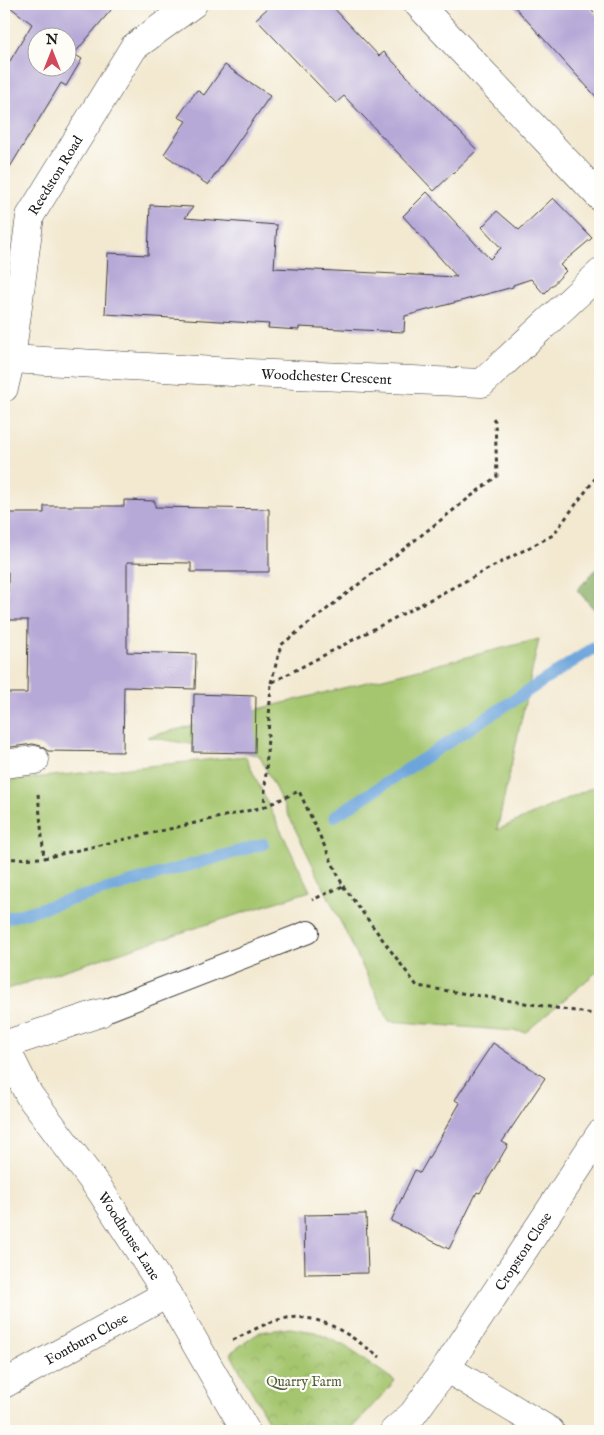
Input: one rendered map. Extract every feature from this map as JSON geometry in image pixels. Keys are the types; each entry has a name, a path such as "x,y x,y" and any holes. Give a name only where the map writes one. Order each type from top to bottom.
{"street":[{"name":"Reedston Road","path":"4,388 11,359 30,216 134,47 193,4"},
{"path":"418,4 600,197"},
{"name":"Woodchester Crescent","path":"11,359 482,383 600,273"},
{"path":"4,764 35,760"},
{"name":"Woodhouse Lane","path":"100,1013 4,1045 29,1095 100,1190 167,1294 246,1431"},
{"name":"Cropston Close","path":"394,1431 413,1414 446,1368 600,1134"},
{"name":"Fontburn Close","path":"4,1384 167,1294"},
{"path":"446,1368 550,1431"}],"lane":[{"path":"100,1013 308,932"}],"path":[{"path":"264,807 271,684 281,645 497,476 495,421 490,414"},
{"path":"271,684 554,535 600,472"},
{"path":"35,760 44,858"},
{"path":"4,859 44,858 264,807 298,791 343,886 417,986 600,1015"},
{"path":"309,901 343,886"},
{"path":"227,1343 272,1322 286,1318 300,1318 328,1324 342,1331 380,1357"}],"green space":[{"path":"600,565 600,616 577,590"},
{"path":"539,639 497,830 600,784 600,969 526,1032 389,1021 259,755 147,737"},
{"path":"245,756 310,891 4,990 4,781"},
{"name":"Quarry Farm","path":"290,1328 315,1332 345,1346 395,1381 352,1428 346,1431 274,1431 230,1353 260,1332"}],"building":[{"path":"6,4 116,4 78,49 78,28 30,28 32,24"},
{"path":"272,4 330,4 379,56 384,52 477,150 434,191 344,96 336,103 256,19"},
{"path":"512,4 586,4 600,18 600,101"},
{"path":"28,31 28,78 71,78 66,86 61,83 4,177 4,71"},
{"path":"78,56 82,59 78,66"},
{"path":"225,65 270,96 208,185 164,154 186,121 178,117 197,90 204,95"},
{"path":"427,192 490,259 501,248 482,227 497,211 519,230 553,198 592,238 560,265 566,271 544,294 531,279 513,285 513,287 405,316 404,332 299,327 299,330 268,328 269,324 105,314 108,253 148,255 150,205 193,207 185,218 277,225 274,268 457,277 403,216"},
{"path":"124,500 155,501 155,507 269,509 269,572 191,572 191,563 127,562 127,652 196,654 195,689 124,687 123,752 48,751 41,746 33,744 4,748 4,693 27,693 28,620 8,620 8,572 4,571 4,513 44,513 44,506 124,506"},
{"path":"194,694 256,696 255,753 193,752"},
{"path":"493,1043 545,1078 502,1142 508,1145 480,1193 477,1192 449,1249 391,1221 415,1170 420,1173 460,1103 455,1100"},
{"path":"366,1214 368,1273 305,1274 304,1215"}],"waterway":[{"path":"335,816 600,644"},
{"path":"4,919 263,844"}]}
